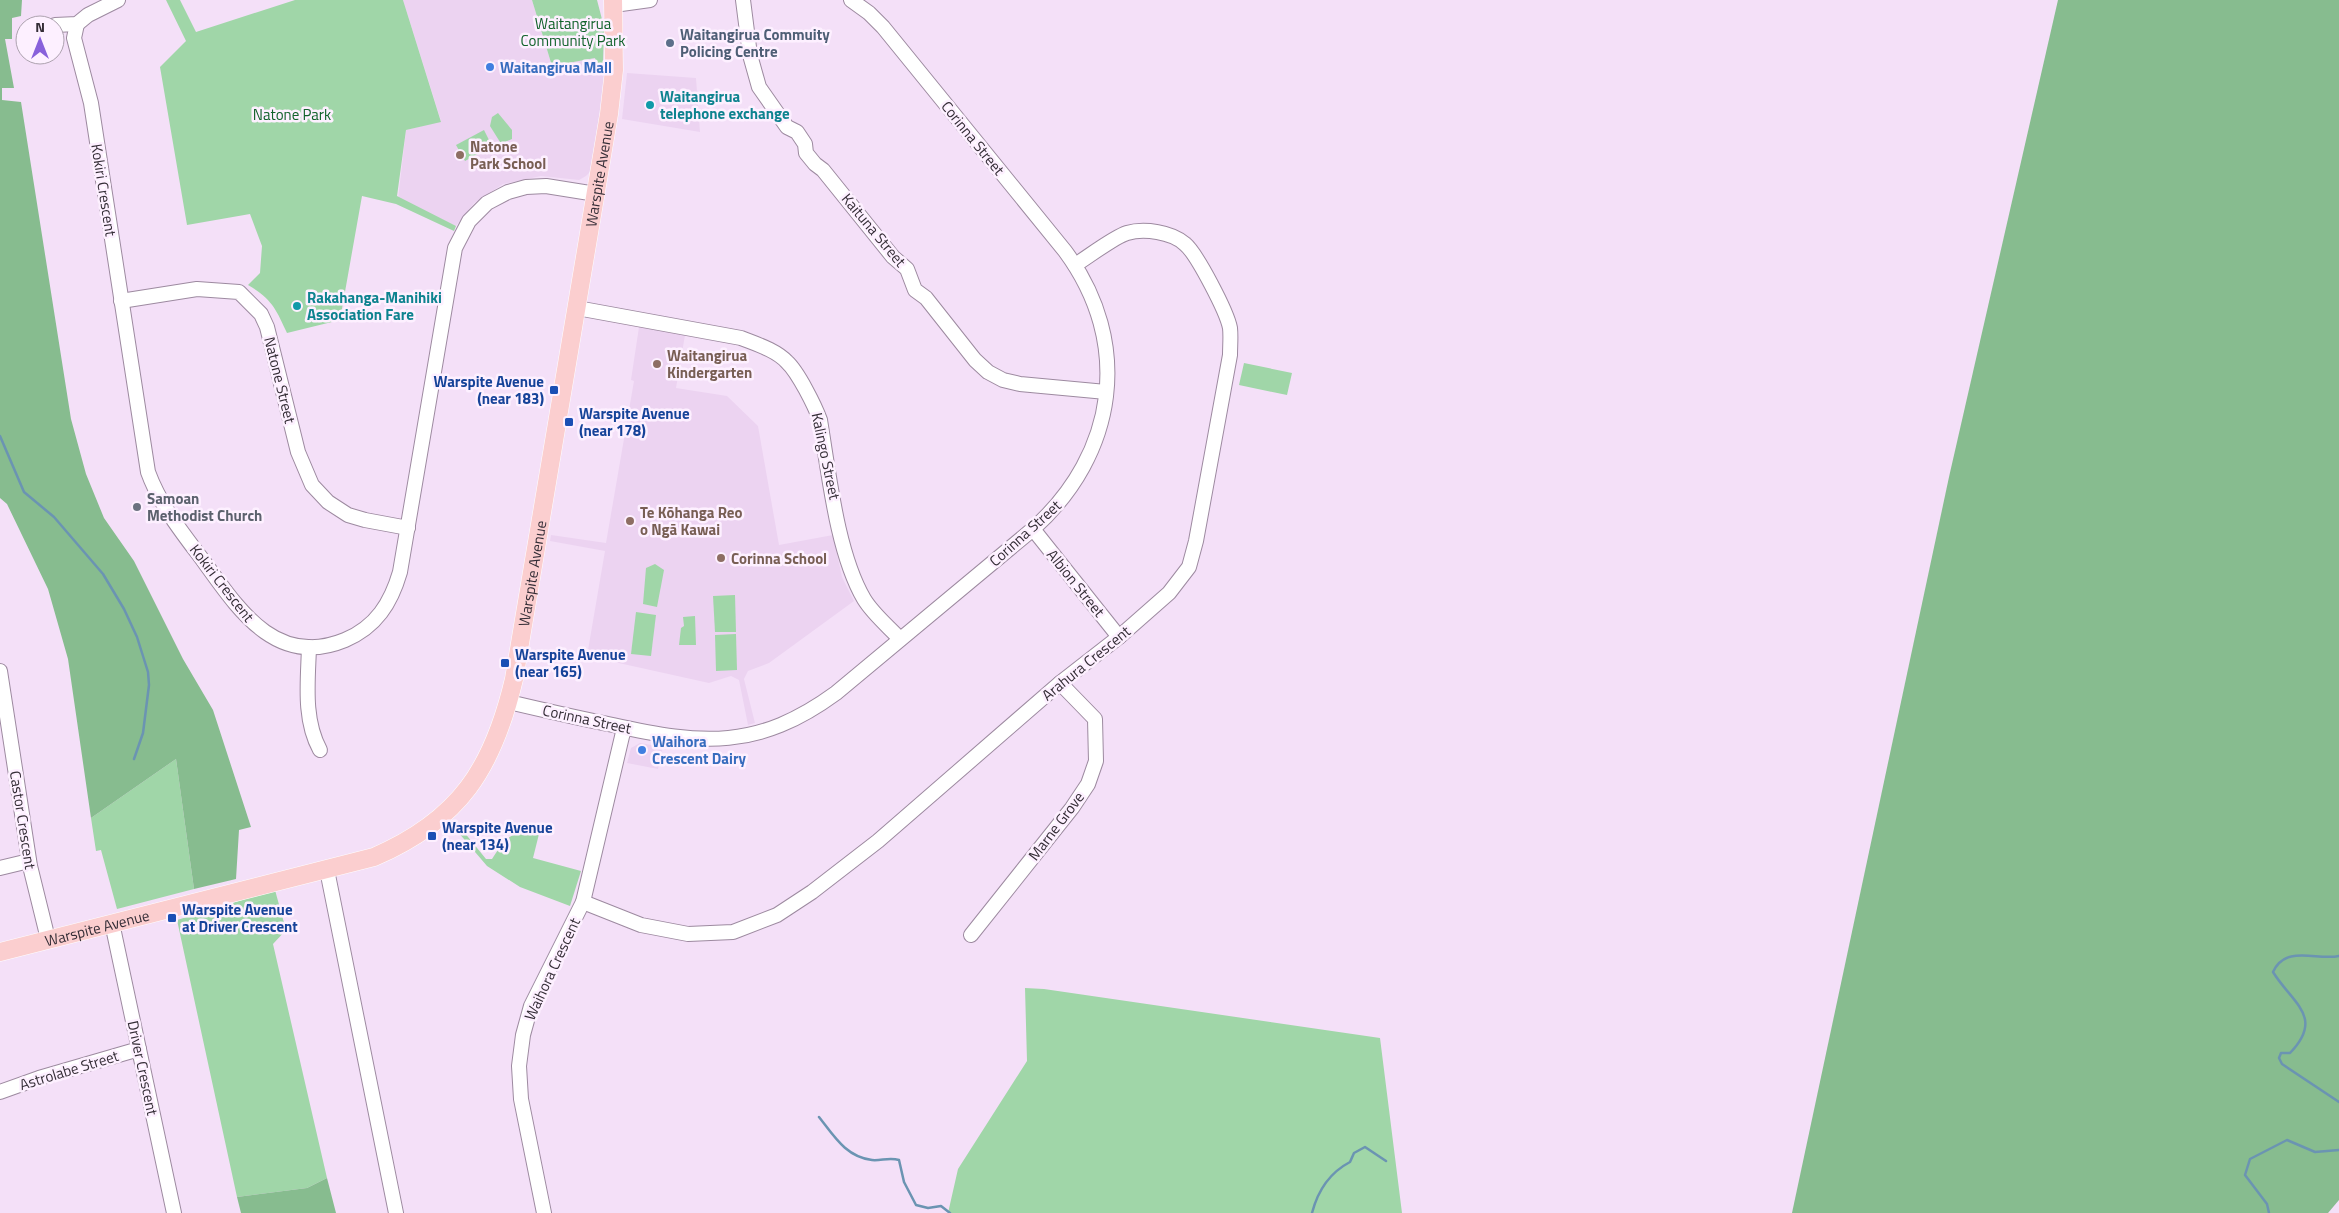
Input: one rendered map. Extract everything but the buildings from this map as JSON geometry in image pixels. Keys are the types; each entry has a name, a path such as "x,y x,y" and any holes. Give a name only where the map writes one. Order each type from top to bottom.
{"main road":[{"name":"Warspite Avenue","path":"0,952 374,857 399,846 445,813 469,787 484,765 502,727 509,702 577,308 614,70 613,2"}],"street":[{"path":"65,25 77,24 88,15 118,0"},
{"path":"613,2 650,0"},
{"name":"Kaituna Street","path":"743,0 754,74 766,98 787,127 796,132 801,138 805,144 806,153 815,164 824,170 893,257 907,270 915,290 926,298 975,360 988,372 1003,380 1020,384 1106,392"},
{"name":"Corinna Street","path":"509,702 666,737 695,740 753,734 782,725 817,707 1033,529 1062,500 1086,462 1102,420 1108,365 1104,333 1094,302 1075,265 883,27 869,13 851,0"},
{"name":"Kokiri Crescent","path":"77,24 74,38 91,103 146,461 160,500 248,620 260,630 285,643 309,647 332,644 348,638 378,618 395,590 408,528 454,248 469,221 498,197 526,187 546,186 596,194"},
{"name":"Arahura Crescent","path":"583,902 641,926 688,934 733,932 777,915 812,892 878,841 1060,683 1119,637 1169,593 1189,567 1196,540 1230,354 1230,328 1225,313 1198,262 1185,244 1167,234 1144,231 1126,233 1075,265"},
{"name":"Natone Street","path":"121,301 197,289 239,292 257,309 267,327 298,452 312,485 328,502 348,515 408,528"},
{"name":"Kalingo Street","path":"577,308 741,338 762,346 788,362 815,406 820,420 845,553 852,576 866,601 900,640"},
{"name":"Albion Street","path":"1033,529 1119,637"},
{"path":"309,647 309,716 314,738 320,750"},
{"name":"Castor Crescent","path":"0,671 6,756 48,939"},
{"name":"Marne Grove","path":"971,935 1072,808 1088,784 1096,761 1095,719 1060,683"},
{"name":"Waihora Crescent","path":"544,1213 521,1099 519,1066 522,1043 531,1006 583,902 624,728"},
{"path":"0,868 29,861"},
{"path":"327,870 396,1213"},
{"name":"Driver Crescent","path":"112,923 174,1213"},
{"name":"Astrolabe Street","path":"0,1092 39,1078 139,1049"}],"shaded area":[{"path":"403,0 532,0 552,66 595,58 597,66 608,65 590,172 579,180 541,176 503,184 474,203 456,226 398,199 406,130 441,121"},
{"path":"627,73 696,78 700,132 622,119"},
{"name":"Corinna School","path":"639,327 685,335 676,388 727,396 758,426 779,545 833,535 842,577 854,601 769,663 748,671 744,679 755,723 748,725 739,680 731,676 709,683 587,656 605,551 550,541 551,535 606,543 634,381 631,380"},
{"path":"640,743 663,747 658,769 627,763 631,748"}],"green space":[{"path":"0,0 22,0 21,15 15,15 15,17 12,18 12,39 5,39 14,88 2,88 2,100 21,102 71,419 86,474 104,518 134,561 183,659 213,710 251,827 239,830 236,879 194,889 176,759 91,818 68,659 48,589 7,504 0,498"},
{"name":"Natone Park","path":"166,0 180,0 196,32 295,0 403,0 441,122 406,130 397,196 456,226 454,231 396,204 362,196 340,320 287,333 280,317 268,300 248,285 260,273 262,246 250,214 187,225 160,67 186,41"},
{"name":"Waitangirua Community Park","path":"532,0 597,0 604,27 603,65 597,66 595,58 552,66"},
{"path":"2058,0 2339,0 2339,1200 2328,1213 1792,1213 1949,477"},
{"path":"498,113 512,130 512,139 505,142 500,142 490,126 492,117"},
{"path":"484,130 492,146 465,161 456,145"},
{"path":"1244,363 1292,373 1287,395 1239,385"},
{"path":"655,564 664,570 657,607 643,604 646,568"},
{"path":"735,595 736,632 715,632 713,596"},
{"path":"636,612 656,615 651,656 631,654"},
{"path":"695,616 696,645 679,645 681,628 684,626 683,617"},
{"path":"736,634 737,670 716,671 715,635"},
{"path":"176,759 194,889 117,909 101,850 96,851 91,818"},
{"path":"455,821 486,859 492,859 501,845 511,836 522,832 539,834 533,858 581,871 570,906 520,887 487,866 452,825"},
{"path":"275,890 286,930 273,944 327,1178 307,1188 237,1197 177,920"},
{"path":"1025,988 1044,989 1380,1038 1402,1213 948,1213 958,1169 1027,1061"},
{"path":"327,1178 336,1213 241,1213 237,1197 307,1188"}],"waterway":[{"path":"0,436 24,492 54,517 103,574 124,609 137,637 148,672 149,685 143,733 134,759"},
{"path":"2339,956 2294,956 2286,958 2279,963 2273,972 2296,1002 2305,1020 2305,1030 2300,1040 2290,1053 2281,1053 2279,1058 2282,1064 2339,1102"},
{"path":"819,1117 841,1144 855,1155 872,1160 899,1160 904,1182 916,1205 928,1208 941,1206 950,1213"},
{"path":"2269,1213 2267,1204 2245,1175 2250,1159 2287,1140 2315,1152 2339,1150"},
{"path":"1312,1213 1325,1183 1336,1171 1350,1162 1354,1153 1365,1147 1386,1161"}],"place":[{"name":"Waitangirua Commuity Policing Centre","path":"670,43"},
{"name":"Waitangirua Mall","path":"490,67"},
{"name":"Waitangirua telephone exchange","path":"650,105"},
{"name":"Natone Park School","path":"460,155"},
{"name":"Rakahanga-Manihiki Association Fare","path":"297,306"},
{"name":"Waitangirua Kindergarten","path":"657,364"},
{"name":"Warspite Avenue (near 183)","path":"554,390"},
{"name":"Warspite Avenue (near 178)","path":"569,422"},
{"name":"Samoan Methodist Church","path":"137,507"},
{"name":"Te Kōhanga Reo o Ngā Kawai","path":"630,521"},
{"name":"Corinna School","path":"721,558"},
{"name":"Warspite Avenue (near 165)","path":"505,663"},
{"name":"Waihora Crescent Dairy","path":"642,750"},
{"name":"Warspite Avenue (near 134)","path":"432,836"},
{"name":"Warspite Avenue at Driver Crescent","path":"172,918"}]}
